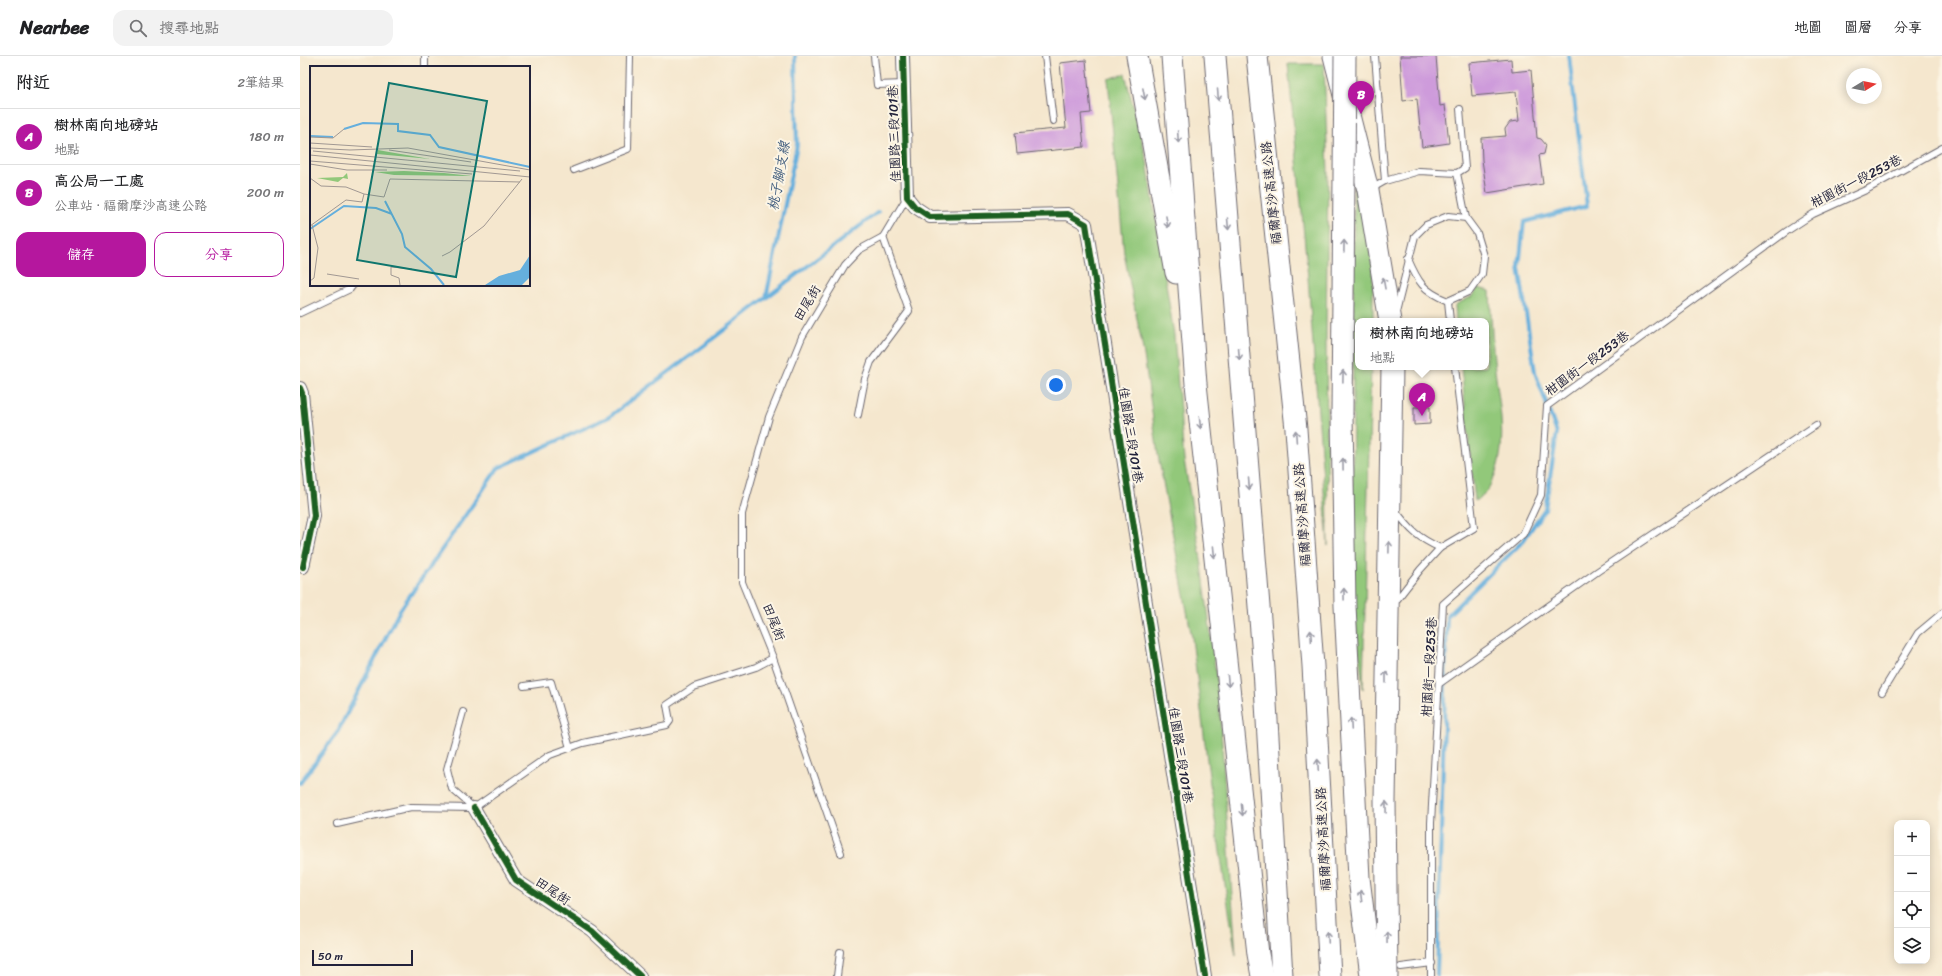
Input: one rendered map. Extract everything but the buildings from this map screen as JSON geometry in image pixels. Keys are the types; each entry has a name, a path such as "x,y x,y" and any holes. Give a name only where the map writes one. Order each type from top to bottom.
{"highway":[{"path":"1136,56 1196,384"},
{"path":"1172,56 1196,384 1258,954 1262,976"},
{"path":"1215,56 1264,669 1282,976"},
{"name":"福爾摩沙高速公路","path":"1257,56 1296,429 1313,666 1330,976"},
{"path":"1334,56 1376,186 1390,318"},
{"path":"1345,56 1342,415 1345,622 1359,878 1371,976"},
{"path":"1392,370 1386,793 1394,971"}],"street":[{"name":"佳園路三段101巷","path":"903,56 907,198 915,207 930,217 1068,214 1086,224 1205,976"},
{"path":"300,388 302,393 314,516 303,567"},
{"name":"田尾街","path":"474,808 516,880 592,930 640,976"}],"lane":[{"path":"574,170 628,149 630,56"},
{"path":"874,56 877,85 904,84"},
{"path":"1045,56 1053,121"},
{"path":"1375,56 1376,186 1419,170 1457,173 1465,168 1460,109"},
{"name":"柑園街一段253巷","path":"1431,976 1431,823 1440,683 1443,604 1523,534 1541,495 1547,406 1787,231 1813,214 1868,189 1942,148"},
{"path":"1408,259 1418,281 1432,295 1448,301 1470,291 1482,274 1484,256 1477,233 1466,218 1457,173"},
{"name":"田尾街","path":"474,808 550,756 582,743 667,725 670,721 667,705 694,687 756,667 773,658 742,582 742,514 769,417 802,337 845,266 859,250 883,237 907,198"},
{"path":"1395,318 1408,259 1415,236 1426,225 1448,216 1466,218"},
{"path":"858,415 865,379 871,362 909,311 883,237"},
{"path":"300,313 352,286"},
{"path":"1448,301 1450,318"},
{"path":"1388,611 1420,570 1440,548 1474,528 1455,370"},
{"path":"1440,683 1598,571 1816,424"},
{"path":"1390,504 1411,531 1422,540 1440,548"},
{"path":"1882,692 1918,633 1942,613"},
{"path":"773,658 841,852"},
{"path":"524,686 551,682 570,748"},
{"path":"463,712 447,769 452,789 474,808"},
{"path":"337,824 411,807 474,808"},
{"path":"837,976 840,952"},
{"path":"1394,971 1432,963"}],"green space":[{"path":"1288,64 1324,64 1328,172 1326,335 1328,546 1308,278"},
{"path":"1125,74 1147,161 1174,335 1184,460 1202,565 1219,699 1236,956 1212,800 1192,638 1158,455 1144,355 1124,253 1108,79"},
{"path":"1354,178 1373,267 1373,318 1355,318 1355,370 1371,370 1363,689 1352,585"},
{"path":"1478,288 1490,291 1493,352 1502,426 1500,458 1495,474 1487,491 1475,501 1461,370 1489,370 1489,318 1456,318 1455,305 1471,297"}],"waterway":[{"name":"桃子腳支線","path":"766,298 797,145 795,56"},
{"path":"1437,976 1447,616 1523,541 1545,509 1557,433 1535,372 1519,267 1524,222 1587,206 1569,56"},
{"path":"300,783 337,733 400,610 498,468 609,417 878,212"}],"cycle path":[{"path":"903,56 907,197 915,207 930,217 1068,214 1086,224 1205,976"},
{"path":"300,388 302,393 314,516 303,567"},
{"path":"474,808 516,880 592,931 640,976"}],"place":[{"name":"高公局一工處","path":"1361,114"},
{"name":"樹林南向地磅站","path":"1422,416"}]}
